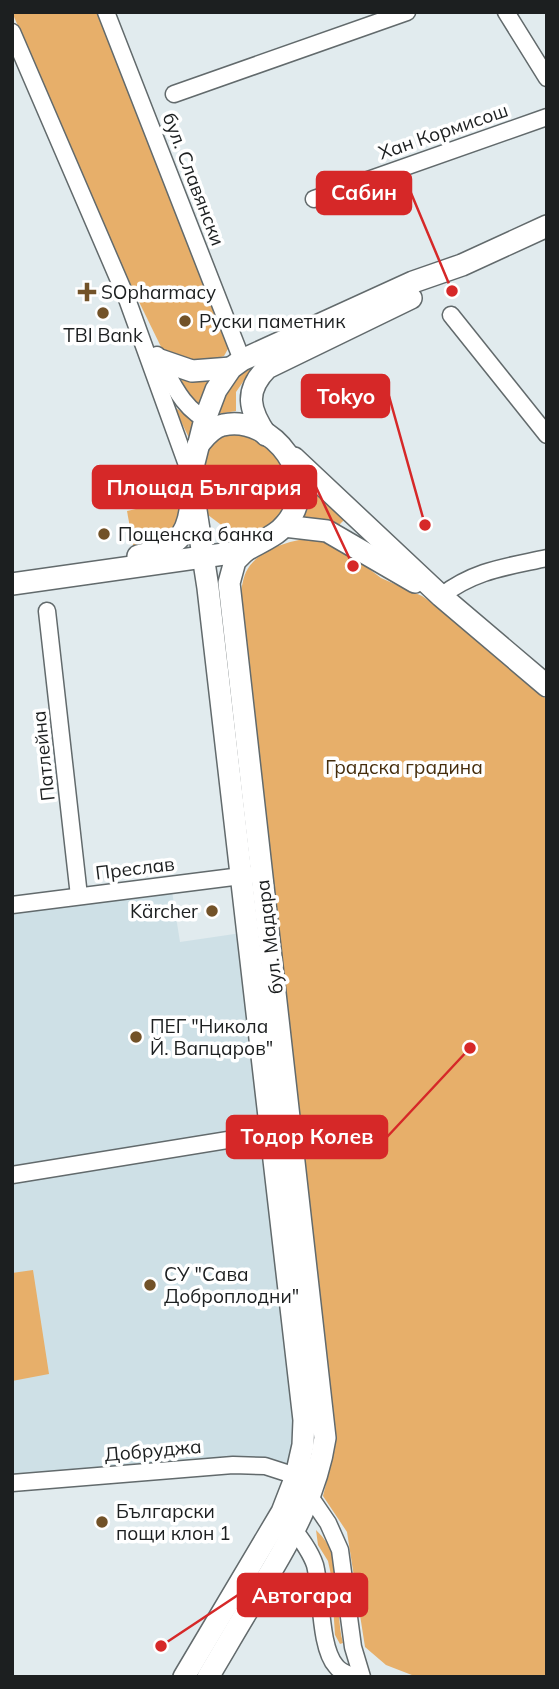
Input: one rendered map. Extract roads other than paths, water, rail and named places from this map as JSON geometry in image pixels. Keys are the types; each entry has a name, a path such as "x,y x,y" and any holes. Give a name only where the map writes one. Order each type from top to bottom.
{"main road":[{"path":"160,360 192,371 237,364 413,282 462,265 547,226"},
{"path":"266,435 254,414 251,400 252,388 267,368 421,293 462,265"},
{"path":"43,579 164,549 185,532 190,520 198,445 213,429 216,390 237,364"},
{"path":"213,422 245,426 266,435 441,596 547,686"},
{"path":"12,584 204,558 253,545 273,536 292,516 299,490 297,472 286,451"},
{"path":"192,485 198,517 207,529 233,544 253,545"},
{"name":"бул. Мадара","path":"198,517 252,875 324,1422 323,1457 310,1498 295,1531 208,1677"},
{"path":"284,526 327,531 441,596"},
{"name":"бул. Мадара","path":"184,1677 282,1512 296,1476 303,1445 304,1420 271,1133 229,583 235,561 253,545"}],"street":[{"name":"бул. Славянски","path":"106,12 237,364"},
{"path":"174,94 407,12"},
{"path":"506,12 547,78"},
{"path":"12,33 127,299 192,485"},
{"name":"Хан Кормисош","path":"314,199 547,117"},
{"path":"127,299 182,401 213,422"},
{"path":"451,315 547,435"},
{"path":"441,596 459,582 480,573 547,558"},
{"name":"Патлейна","path":"47,611 79,896"},
{"name":"Преслав","path":"12,905 252,875"},
{"path":"12,1175 271,1133"},
{"name":"Добруджа","path":"12,1483 233,1465 265,1466 296,1476"},
{"path":"296,1476 328,1523 340,1550 353,1647 362,1677"},
{"path":"282,1512 313,1561 318,1578 326,1646 331,1660 338,1669 354,1677"}],"place":[{"name":"Сабин","path":"452,291"},
{"name":"SOpharmacy","path":"87,292"},
{"name":"TBI Bank","path":"103,313"},
{"name":"Руски паметник","path":"185,321"},
{"name":"Tokyo","path":"425,525"},
{"name":"Пощенска банка","path":"104,534"},
{"name":"Площад България","path":"353,566"},
{"name":"Kärcher","path":"212,911"},
{"name":"ПЕГ \"Никола Й. Вапцаров\"","path":"136,1037"},
{"name":"Тодор Колев","path":"470,1048"},
{"name":"СУ \"Сава Доброплодни\"","path":"150,1285"},
{"name":"Български пощи клон 1","path":"102,1522"},
{"name":"Автогара","path":"161,1646"}],"park label":[{"name":"Градска градина","path":"404,767"}]}
